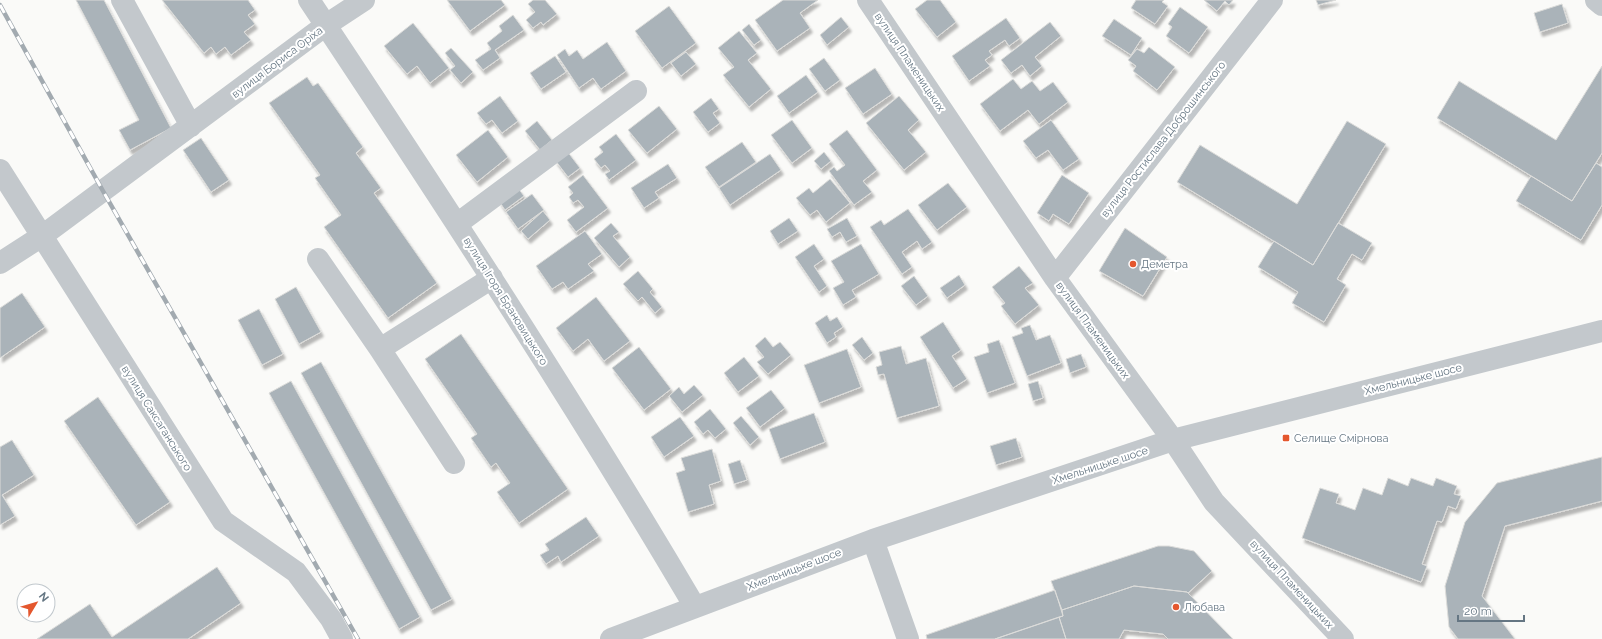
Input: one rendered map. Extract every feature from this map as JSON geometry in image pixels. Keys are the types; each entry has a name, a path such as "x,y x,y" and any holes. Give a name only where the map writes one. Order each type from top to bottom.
{"street":[{"path":"122,0 191,126"},
{"name":"вулиця Ігоря Брановицького","path":"310,0 492,278 695,606"},
{"name":"вулиця Бориса Оріха","path":"42,236 326,25 364,0"},
{"name":"вулиця Пламеницьких","path":"868,0 1055,278 1173,440 1214,502 1343,639"},
{"name":"вулиця Ростислава Доброшинського","path":"1055,278 1272,0"},
{"path":"1596,0 1602,5"},
{"path":"457,224 636,91"},
{"name":"вулиця Саксаганського","path":"0,170 223,521 296,572 332,619 342,639"},
{"path":"0,264 42,236"},
{"path":"318,259 380,349 454,463"},
{"path":"380,349 492,278"},
{"name":"Хмельницьке шосе","path":"611,639 873,540 1173,440 1602,331"},
{"path":"873,540 908,639"}],"building":[{"path":"76,0 104,0 171,128 130,150 119,130 139,120"},
{"path":"162,0 248,0 255,10 248,15 255,24 244,32 251,40 231,55 225,47 216,54 211,47 204,53"},
{"path":"447,0 501,0 505,5 470,31"},
{"path":"533,0 545,0 557,14 543,25 541,22 533,28 526,20 535,12 528,4"},
{"path":"783,0 818,0 800,13 810,28 777,51 755,20"},
{"path":"927,0 940,0 956,22 937,37 915,9"},
{"path":"1136,0 1164,0 1162,2 1168,6 1155,24 1131,8"},
{"path":"1204,0 1233,0 1229,5 1225,1 1217,11"},
{"path":"1316,0 1336,0 1318,5"},
{"path":"1562,4 1568,23 1540,32 1534,13"},
{"path":"669,6 696,43 662,68 635,31"},
{"path":"1180,7 1208,27 1189,53 1166,36 1172,27 1168,24"},
{"path":"513,15 524,30 495,50 500,58 483,70 475,60 491,49 487,43 502,31 499,26"},
{"path":"841,17 849,27 827,45 820,35"},
{"path":"1006,18 1020,38 1009,46 1005,40 989,51 992,55 985,60 990,66 969,81 952,56"},
{"path":"1114,19 1142,38 1131,55 1102,36"},
{"path":"1050,22 1061,36 1035,57 1042,66 1030,76 1022,65 1011,73 1001,60"},
{"path":"413,23 449,68 430,83 417,66 407,74 384,46"},
{"path":"749,24 761,40 754,45 742,30"},
{"path":"739,31 757,53 748,60 771,89 749,107 723,75 734,67 718,48"},
{"path":"607,42 626,71 601,89 593,78 579,88 557,55 565,49 569,56 577,50 583,59"},
{"path":"1149,47 1175,67 1157,90 1133,71 1136,66 1128,60 1137,49 1144,53"},
{"path":"451,48 473,72 461,83 450,70 455,66 445,53"},
{"path":"686,52 696,64 681,76 671,63"},
{"path":"555,56 566,72 541,89 530,73"},
{"path":"824,58 840,80 825,91 809,69"},
{"path":"1602,66 1602,153 1572,201 1437,118 1459,81 1556,140"},
{"path":"875,68 892,94 863,114 845,88"},
{"path":"806,75 818,92 789,113 777,96"},
{"path":"307,77 313,86 318,83 363,147 356,153 381,188 374,193 437,283 388,318 324,227 341,215 315,178 320,175 269,103"},
{"path":"1013,79 1021,89 1032,81 1040,91 1053,82 1068,102 1039,124 1028,110 1000,131 980,104"},
{"path":"500,96 518,121 502,133 492,120 486,124 477,113"},
{"path":"899,96 919,120 908,130 926,152 904,170 866,123"},
{"path":"711,98 719,109 713,113 720,123 708,132 693,112"},
{"path":"659,106 677,129 647,153 628,130"},
{"path":"792,120 812,148 792,163 771,135"},
{"path":"1051,120 1079,159 1063,170 1048,150 1036,158 1023,141"},
{"path":"537,121 552,140 540,150 525,131"},
{"path":"1347,121 1386,144 1313,265 1177,182 1200,145 1297,204"},
{"path":"488,130 508,157 477,182 456,155"},
{"path":"847,130 877,170 863,181 872,192 854,205 829,171 834,167 837,171 845,165 829,144"},
{"path":"616,134 636,160 609,180 605,174 610,171 605,165 601,168 594,159 603,152 599,147"},
{"path":"201,138 229,180 211,192 183,150"},
{"path":"742,142 756,162 719,187 705,167"},
{"path":"567,151 580,168 568,177 555,160"},
{"path":"824,152 831,161 821,169 814,161"},
{"path":"770,154 781,170 730,205 719,188"},
{"path":"1596,163 1602,167 1602,205 1581,240 1516,201 1531,176 1572,201"},
{"path":"668,164 677,178 655,192 659,198 644,208 631,188"},
{"path":"583,175 608,208 576,232 567,220 584,207 578,200 573,203 569,197 573,193 568,187"},
{"path":"1062,175 1089,193 1069,224 1053,214 1049,221 1037,213"},
{"path":"830,179 850,203 826,222 817,210 810,215 796,198 809,188 813,193"},
{"path":"948,183 967,207 937,230 918,205"},
{"path":"518,188 524,196 505,210 499,201"},
{"path":"532,194 544,210 518,229 506,212"},
{"path":"908,209 932,242 922,249 917,241 902,252 912,267 902,274 870,227 881,220 884,225"},
{"path":"543,211 550,220 528,239 521,231"},
{"path":"789,218 798,231 778,244 770,231"},
{"path":"847,218 857,236 846,242 840,232 832,237 827,229"},
{"path":"611,223 619,232 613,236 630,257 619,267 594,238"},
{"path":"1338,223 1372,243 1362,260 1352,254 1337,279 1346,285 1324,322 1292,303 1298,292 1258,267 1274,241 1313,265"},
{"name":"Деметра","path":"1125,228 1167,257 1143,296 1099,271"},
{"path":"585,231 602,254 588,264 594,271 568,289 563,282 552,289 536,266"},
{"path":"814,244 824,259 814,266 827,286 819,292 795,257"},
{"path":"861,244 879,274 852,290 856,297 843,305 833,288 844,282 831,261"},
{"path":"1019,266 1033,283 1025,288 1039,305 1015,324 1001,306 1005,303 992,287"},
{"path":"638,271 653,289 650,292 662,307 655,313 642,297 638,301 623,284"},
{"path":"959,275 965,285 947,298 940,288"},
{"path":"914,276 928,296 916,305 901,286"},
{"path":"296,287 321,332 299,344 275,299"},
{"path":"22,293 45,327 0,358 0,308"},
{"path":"596,297 630,341 604,361 588,339 573,351 556,328"},
{"path":"259,309 283,354 262,365 238,320"},
{"path":"827,315 830,321 837,317 843,327 834,333 836,337 827,343 815,323"},
{"path":"943,322 961,350 952,356 967,379 953,388 920,337"},
{"path":"1030,325 1036,340 1050,335 1061,363 1027,376 1012,337 1023,333 1021,328"},
{"path":"461,334 568,489 519,523 497,492 510,483 496,463 491,467 471,438 477,434 425,359"},
{"path":"765,337 773,347 780,342 791,355 768,374 757,362 764,357 755,346"},
{"path":"862,337 873,353 864,360 852,345"},
{"path":"999,340 1015,383 987,393 974,357 989,352 987,344"},
{"path":"901,346 906,364 926,358 939,406 897,418 884,374 878,375 876,367 882,365 879,352"},
{"path":"639,347 671,389 644,410 612,368"},
{"path":"847,349 861,387 819,403 804,365"},
{"path":"1081,354 1086,367 1070,373 1066,359"},
{"path":"744,357 759,376 738,392 724,373"},
{"path":"321,362 452,599 431,610 301,373"},
{"path":"291,381 420,617 399,629 269,393"},
{"path":"1038,381 1043,398 1033,401 1028,384"},
{"path":"694,385 703,395 682,412 669,396 679,387 684,394"},
{"path":"771,390 785,408 760,427 746,408"},
{"path":"98,397 170,502 136,525 64,421"},
{"path":"710,409 726,429 715,438 708,430 703,434 694,422"},
{"path":"814,413 825,442 780,459 769,429"},
{"path":"741,416 759,437 750,445 733,423"},
{"path":"680,417 694,436 664,457 651,437"},
{"path":"1016,438 1022,457 996,465 990,446"},
{"path":"12,440 34,475 2,495 15,516 0,525 0,447"},
{"path":"712,449 721,481 709,485 714,504 688,512 676,473 685,470 681,458"},
{"path":"1602,457 1602,501 1505,526 1482,596 1515,639 1458,639 1449,627 1445,586 1465,522 1497,483"},
{"path":"740,460 747,480 734,484 728,464"},
{"path":"1388,478 1408,486 1411,478 1433,486 1436,478 1457,486 1454,494 1461,496 1456,509 1448,506 1442,522 1437,521 1422,564 1427,566 1421,582 1302,538 1320,488 1339,494 1336,503 1355,510 1363,488 1382,495"},
{"path":"586,517 599,536 561,562 558,556 546,564 540,555 549,550 545,544"},
{"path":"1158,546 1169,546 1194,551 1212,571 1188,593 1134,586 1062,610 1051,581"},
{"path":"217,567 241,603 188,639 37,639 90,604 112,637"},
{"path":"1134,586 1187,592 1233,639 1168,639 1163,634 1124,630 1119,639 1066,639 1059,617 1063,616 1062,610"},
{"path":"1055,590 1063,616 995,639 927,639 926,635"},
{"path":"1059,617 1066,639 995,639"}],"railway":[{"path":"0,5 103,191 358,639"}],"place":[{"name":"Деметра","path":"1133,264"},
{"name":"Селище Смірнова","path":"1286,438"},
{"name":"Любава","path":"1176,607"}]}
